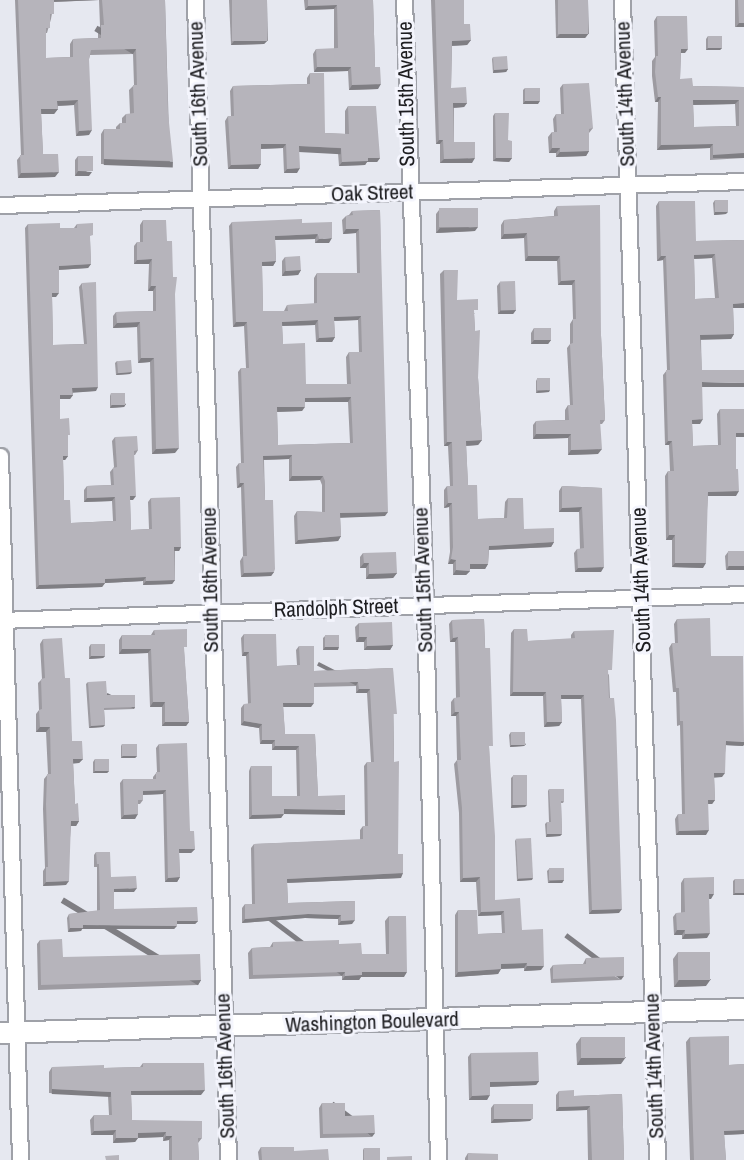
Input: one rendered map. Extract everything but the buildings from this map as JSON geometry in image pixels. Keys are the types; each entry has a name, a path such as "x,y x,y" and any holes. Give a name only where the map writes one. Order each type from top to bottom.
{"street":[{"name":"South 16th Avenue","path":"195,0 228,1160"},
{"name":"South 15th Avenue","path":"404,0 424,605 438,1160"},
{"name":"South 14th Avenue","path":"622,0 642,597 657,1160"},
{"name":"Oak Street","path":"0,206 744,181"},
{"path":"0,456 8,1033 20,1160"},
{"name":"Randolph Street","path":"2,620 744,594"},
{"name":"Washington Boulevard","path":"8,1033 744,1009"}]}
